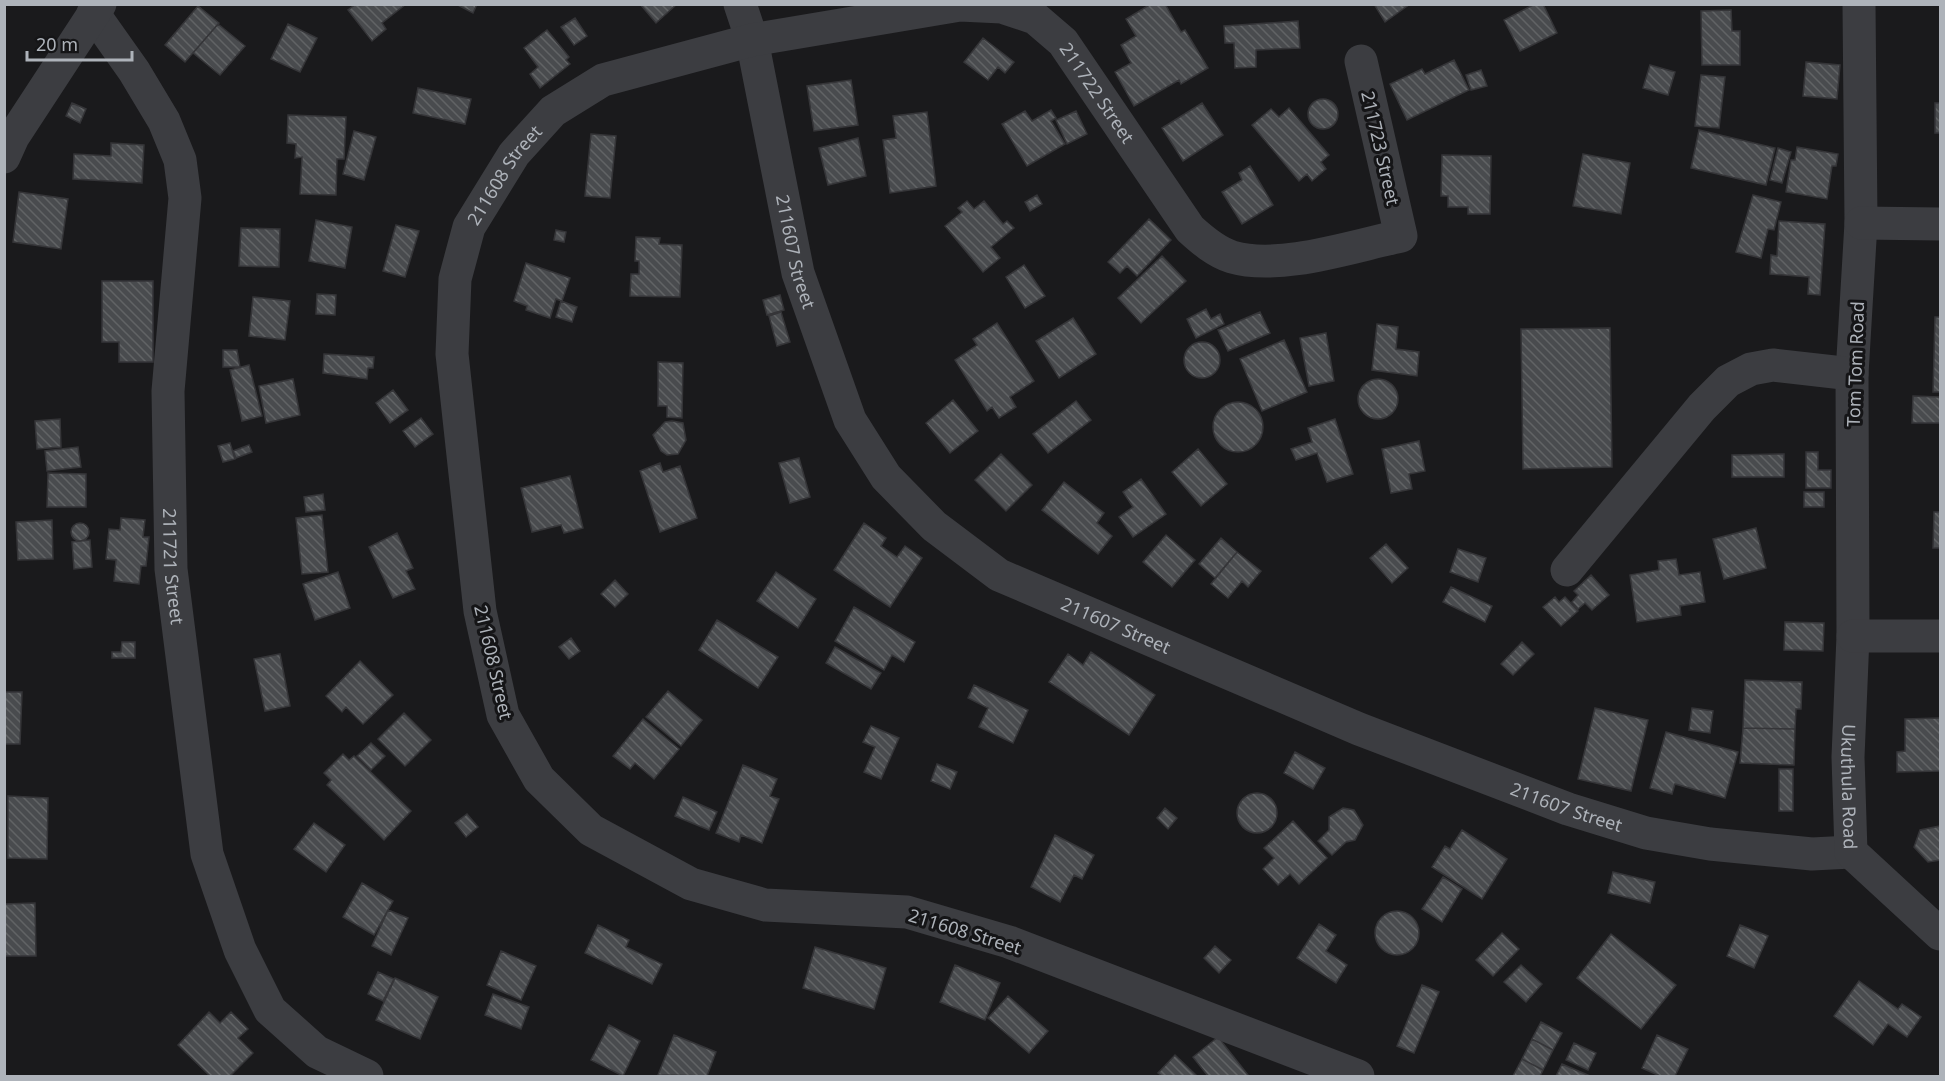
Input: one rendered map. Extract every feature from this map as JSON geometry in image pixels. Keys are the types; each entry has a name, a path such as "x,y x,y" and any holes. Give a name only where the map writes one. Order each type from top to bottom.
{"street":[{"name":"211607 Street","path":"740,4 752,40 798,273 850,420 885,477 934,526 999,575 1359,729 1568,809 1646,833 1710,844 1812,854 1851,852"},
{"name":"Tom Tom Road","path":"1853,636 1852,374 1861,223 1858,4"},
{"name":"211722 Street","path":"752,40 960,5 1002,7 1035,18 1064,42 1190,229 1208,244 1232,257 1271,261 1401,236"},
{"path":"4,157 13,137 96,9"},
{"name":"211721 Street","path":"96,9 164,121 180,160 185,198 168,391 171,568 207,854 240,950 270,1010 317,1052 367,1077"},
{"name":"211608 Street","path":"752,40 603,80 553,111 514,154 469,227 455,279 452,354 480,611 502,715 539,779 591,830 691,884 765,905 907,912 1009,942 1358,1077"},
{"name":"211723 Street","path":"1361,60 1401,236"},
{"path":"1861,223 1941,224"},
{"path":"1567,570 1702,407 1728,381 1751,369 1773,365 1852,374"},
{"path":"1853,636 1941,636"},
{"name":"Ukuthula Road","path":"1853,636 1848,757 1851,852 1941,934"}],"building":[{"path":"356,4 406,4 382,23 386,29 372,41 348,10"},
{"path":"456,4 477,4 473,13"},
{"path":"640,4 677,4 656,23"},
{"path":"1151,4 1165,4 1181,32 1185,30 1208,68 1181,84 1179,80 1134,106 1115,72 1131,63 1121,45 1136,36 1126,19"},
{"path":"1374,4 1410,4 1385,22"},
{"path":"1535,4 1543,4 1557,33 1520,51 1504,20"},
{"path":"198,6 219,23 185,62 165,45"},
{"path":"1731,10 1732,31 1740,31 1740,65 1702,65 1701,11"},
{"path":"575,18 587,36 574,45 561,27"},
{"path":"1298,21 1300,48 1256,50 1256,67 1235,68 1234,43 1225,43 1224,26"},
{"path":"218,24 245,46 220,75 193,53"},
{"path":"288,24 317,38 300,72 271,59"},
{"path":"547,30 569,57 566,60 570,64 540,88 530,74 538,67 524,48"},
{"path":"983,38 1014,62 1005,73 998,67 988,80 964,62"},
{"path":"1454,60 1469,90 1407,120 1390,84 1422,69 1425,74"},
{"path":"1806,62 1840,65 1837,99 1803,96"},
{"path":"1650,65 1675,72 1668,95 1643,88"},
{"path":"1481,70 1487,86 1471,90 1466,75"},
{"path":"1701,75 1725,77 1719,128 1695,126"},
{"path":"851,80 858,125 814,131 807,86"},
{"path":"418,88 471,99 465,124 413,113"},
{"path":"1323,99 1334,103 1338,114 1334,125 1323,129 1312,125 1308,114 1312,103"},
{"path":"72,103 86,109 80,123 66,116"},
{"path":"1202,103 1223,135 1183,161 1162,128"},
{"path":"1935,103 1940,103 1940,133 1935,133"},
{"path":"1289,108 1329,155 1321,162 1326,169 1312,181 1307,174 1299,181 1252,125 1271,109 1279,117"},
{"path":"1051,110 1056,118 1051,121 1065,144 1027,166 1002,124 1025,111 1032,121"},
{"path":"1076,111 1087,134 1067,144 1056,120"},
{"path":"927,112 936,186 890,193 883,140 896,138 893,116"},
{"path":"288,115 346,117 344,159 337,159 336,195 300,194 302,157 295,158 296,144 287,143"},
{"path":"1699,130 1775,148 1766,185 1691,168"},
{"path":"354,131 376,137 364,180 343,174"},
{"path":"591,134 616,136 610,198 585,196"},
{"path":"858,138 866,176 828,185 819,148"},
{"path":"111,143 144,145 142,183 73,179 74,154 111,156"},
{"path":"1797,147 1838,154 1836,166 1832,166 1827,199 1786,192 1791,160 1795,160"},
{"path":"1778,148 1791,152 1782,183 1770,180"},
{"path":"1583,154 1630,163 1621,214 1573,206"},
{"path":"1442,155 1491,156 1490,214 1468,214 1468,207 1448,207 1448,196 1441,196"},
{"path":"1250,166 1273,205 1242,224 1222,192 1242,180 1239,173"},
{"path":"19,192 68,199 61,249 13,242"},
{"path":"1037,195 1042,204 1030,211 1025,202"},
{"path":"1753,195 1781,202 1774,230 1768,229 1761,258 1736,252"},
{"path":"967,201 974,209 984,201 1003,224 1007,221 1014,228 991,247 1000,258 983,272 945,226 962,212 958,208"},
{"path":"1149,219 1171,240 1137,276 1127,266 1120,273 1108,262"},
{"path":"316,220 352,227 345,268 309,261"},
{"path":"1779,221 1825,224 1820,295 1808,294 1809,277 1770,274 1771,255 1777,256"},
{"path":"396,225 419,231 405,277 383,271"},
{"path":"241,228 280,229 279,267 239,266"},
{"path":"556,230 566,232 564,242 554,240"},
{"path":"636,237 660,238 659,244 682,245 680,297 630,296 631,274 639,274 639,261 635,261"},
{"path":"1162,256 1186,281 1141,323 1118,298"},
{"path":"526,263 570,278 562,301 556,299 550,318 526,310 527,306 514,301"},
{"path":"1024,265 1045,296 1025,308 1006,277"},
{"path":"102,281 153,281 153,362 119,362 119,342 102,342"},
{"path":"317,294 336,295 335,315 316,314"},
{"path":"780,295 784,310 767,315 763,300"},
{"path":"253,297 290,301 285,340 249,336"},
{"path":"561,301 577,307 572,322 556,317"},
{"path":"1206,309 1211,319 1220,314 1224,324 1196,338 1187,319"},
{"path":"781,312 790,342 777,346 769,316"},
{"path":"1260,312 1270,333 1228,351 1218,330"},
{"path":"1935,317 1940,317 1940,392 1933,392"},
{"path":"1073,318 1096,354 1059,378 1036,341"},
{"path":"997,323 1034,381 1010,397 1016,407 999,418 992,407 987,411 955,360 977,345 973,339"},
{"path":"1377,324 1398,327 1396,349 1419,352 1417,376 1372,370"},
{"path":"1610,328 1612,467 1523,469 1521,329"},
{"path":"1326,333 1334,381 1309,386 1300,338"},
{"path":"1284,340 1307,392 1262,411 1240,359"},
{"path":"1202,342 1215,347 1220,360 1215,373 1202,378 1189,373 1184,360 1189,347"},
{"path":"223,350 237,350 240,367 223,367"},
{"path":"324,354 374,357 373,368 368,368 367,379 323,373"},
{"path":"658,362 683,363 682,418 667,417 667,406 658,406"},
{"path":"249,365 262,416 242,421 230,370"},
{"path":"293,379 300,415 266,423 259,386"},
{"path":"1378,379 1386,380 1392,385 1397,391 1397,407 1392,413 1386,418 1378,419 1370,418 1364,413 1359,407 1358,399 1359,391 1364,385 1370,380"},
{"path":"393,390 408,410 390,423 376,403"},
{"path":"1913,396 1940,397 1940,423 1912,423"},
{"path":"953,400 978,431 950,453 926,423"},
{"path":"1076,401 1091,420 1048,453 1033,434"},
{"path":"1238,402 1247,404 1258,413 1263,427 1261,436 1252,447 1238,452 1229,450 1218,441 1213,427 1215,418 1224,407"},
{"path":"421,418 433,434 415,447 403,431"},
{"path":"60,419 61,447 37,449 35,421"},
{"path":"1335,419 1353,474 1327,482 1317,453 1296,460 1291,449 1312,442 1308,428"},
{"path":"665,422 683,423 686,440 678,454 667,455 661,451 653,435"},
{"path":"1419,441 1425,471 1409,474 1412,489 1391,493 1382,449"},
{"path":"230,443 235,459 223,462 218,446"},
{"path":"249,445 252,452 236,458 233,451"},
{"path":"78,447 81,467 47,471 45,451"},
{"path":"1198,449 1227,484 1201,506 1172,472"},
{"path":"1806,452 1818,452 1818,470 1831,470 1831,488 1806,488"},
{"path":"1001,454 1032,485 1006,511 975,480"},
{"path":"1784,454 1784,477 1732,477 1732,455"},
{"path":"799,458 810,497 790,503 779,463"},
{"path":"660,463 663,472 680,466 697,518 660,532 640,471"},
{"path":"48,473 86,474 86,507 47,507"},
{"path":"570,476 583,528 564,533 561,525 532,532 521,488"},
{"path":"1141,479 1166,514 1133,537 1119,517 1133,507 1123,492"},
{"path":"1064,482 1104,513 1097,523 1112,536 1098,554 1042,510"},
{"path":"1804,492 1824,492 1824,507 1804,507"},
{"path":"323,494 325,510 306,512 304,497"},
{"path":"1934,512 1940,512 1940,548 1933,548"},
{"path":"322,515 328,572 302,574 296,518"},
{"path":"121,518 145,520 143,537 149,537 146,566 141,566 139,584 114,581 116,560 106,559 109,529 120,530"},
{"path":"52,520 53,559 18,560 16,522"},
{"path":"80,523 86,526 89,532 86,538 80,541 74,538 71,532 74,526"},
{"path":"864,523 886,538 881,546 897,557 905,546 922,558 890,607 834,570"},
{"path":"1756,528 1766,568 1724,579 1713,539"},
{"path":"397,533 413,568 406,571 415,589 393,598 369,547"},
{"path":"1166,535 1195,560 1172,587 1143,562"},
{"path":"1221,538 1237,552 1215,578 1199,564"},
{"path":"90,540 92,567 74,569 72,542"},
{"path":"1386,544 1408,568 1392,583 1370,558"},
{"path":"1458,549 1486,558 1478,582 1450,572"},
{"path":"1237,552 1261,571 1248,587 1242,581 1228,598 1211,584"},
{"path":"1676,559 1679,575 1700,572 1705,602 1680,606 1681,615 1637,622 1630,575 1659,570 1658,561"},
{"path":"338,572 350,608 315,620 303,584"},
{"path":"776,572 816,599 798,628 757,601"},
{"path":"1591,575 1609,595 1592,610 1585,603 1578,609 1572,602 1578,595 1574,591"},
{"path":"615,580 628,594 615,607 601,594"},
{"path":"1451,587 1492,606 1485,622 1443,602"},
{"path":"1555,597 1559,602 1565,597 1578,611 1561,626 1543,607"},
{"path":"854,607 915,642 904,662 892,655 884,670 835,641"},
{"path":"717,620 778,657 758,688 699,650"},
{"path":"1785,622 1824,623 1823,651 1784,650"},
{"path":"571,638 580,651 569,659 559,647"},
{"path":"122,642 135,642 135,658 112,658 112,652 121,652"},
{"path":"1522,642 1534,654 1513,675 1501,664"},
{"path":"835,647 881,673 871,689 826,663"},
{"path":"1091,652 1155,695 1129,735 1049,682 1068,654 1083,665"},
{"path":"280,654 290,706 265,711 254,659"},
{"path":"360,661 393,695 363,724 346,707 342,712 326,696"},
{"path":"1745,680 1802,682 1801,709 1796,709 1795,729 1743,728"},
{"path":"974,685 1028,710 1013,743 979,727 988,708 968,698"},
{"path":"668,691 702,720 681,746 646,717"},
{"path":"4,692 22,692 20,744 4,744"},
{"path":"1595,708 1648,720 1631,791 1578,779"},
{"path":"1692,708 1713,711 1710,733 1689,730"},
{"path":"404,713 431,740 405,766 378,739"},
{"path":"1940,718 1940,771 1897,772 1897,752 1905,751 1905,719"},
{"path":"643,719 679,749 654,779 635,763 630,769 613,756"},
{"path":"871,726 899,738 881,779 864,772 875,747 863,742"},
{"path":"1743,728 1795,729 1794,765 1740,763"},
{"path":"1666,732 1738,752 1725,798 1675,784 1672,794 1650,788"},
{"path":"371,743 385,756 371,770 357,756"},
{"path":"1295,752 1325,768 1313,789 1284,773"},
{"path":"343,754 349,760 354,756 411,811 384,840 327,785 331,780 324,773"},
{"path":"937,764 957,772 950,789 931,781"},
{"path":"743,765 777,779 770,796 779,799 762,843 741,835 739,842 716,833"},
{"path":"1779,769 1793,769 1793,811 1779,811"},
{"path":"1257,793 1271,799 1277,813 1271,827 1257,833 1243,827 1237,813 1243,799"},
{"path":"8,796 48,798 47,859 8,858"},
{"path":"683,797 717,812 709,830 675,816"},
{"path":"1165,808 1177,818 1168,829 1157,818"},
{"path":"1343,808 1354,810 1363,825 1355,840 1346,842 1332,855 1318,841 1329,830 1329,817"},
{"path":"467,814 478,827 466,837 455,823"},
{"path":"1293,821 1327,858 1299,884 1290,874 1278,885 1263,869 1274,858 1264,848"},
{"path":"314,823 345,845 326,872 294,849"},
{"path":"1940,826 1940,860 1928,862 1914,847 1920,830"},
{"path":"1462,830 1507,859 1482,899 1432,867 1445,846 1450,849"},
{"path":"1055,835 1094,855 1082,879 1074,875 1060,902 1031,887"},
{"path":"1613,872 1655,882 1650,903 1608,893"},
{"path":"1443,877 1462,889 1442,922 1422,909"},
{"path":"362,883 393,901 374,935 343,917"},
{"path":"35,903 36,956 4,956 4,904"},
{"path":"388,910 408,918 391,955 372,946"},
{"path":"1397,911 1412,918 1419,933 1412,948 1397,955 1382,948 1375,933 1382,918"},
{"path":"1319,924 1336,935 1326,951 1347,965 1336,983 1297,958"},
{"path":"598,925 629,940 626,947 662,964 652,984 585,953"},
{"path":"1740,925 1768,936 1754,968 1727,956"},
{"path":"1502,933 1519,949 1493,976 1476,960"},
{"path":"1611,934 1676,985 1641,1029 1577,978"},
{"path":"1215,946 1231,960 1219,973 1204,958"},
{"path":"815,947 886,968 874,1009 803,988"},
{"path":"501,951 536,966 521,1000 487,985"},
{"path":"955,965 1000,983 985,1020 940,1002"},
{"path":"1521,965 1542,984 1526,1002 1504,982"},
{"path":"378,972 394,979 383,1001 368,994"},
{"path":"395,978 438,997 420,1039 376,1020"},
{"path":"1859,981 1898,1009 1902,1004 1921,1017 1907,1037 1888,1024 1873,1045 1834,1016"},
{"path":"1422,985 1439,992 1414,1053 1397,1046"},
{"path":"493,994 529,1007 521,1029 485,1015"},
{"path":"1008,996 1048,1031 1029,1053 988,1018"},
{"path":"209,1012 220,1023 231,1012 248,1029 238,1038 253,1053 230,1076 210,1076 178,1045"},
{"path":"1541,1022 1562,1033 1553,1050 1532,1039"},
{"path":"609,1025 640,1041 623,1076 591,1060"},
{"path":"674,1035 716,1052 707,1076 658,1075"},
{"path":"1657,1035 1688,1049 1675,1076 1660,1076 1642,1068"},
{"path":"1218,1037 1248,1075 1208,1076 1193,1057"},
{"path":"1532,1039 1553,1050 1543,1070 1522,1059"},
{"path":"1574,1043 1596,1053 1588,1070 1566,1060"},
{"path":"1175,1055 1197,1076 1162,1076 1158,1073"},
{"path":"1522,1059 1543,1070 1540,1076 1513,1076"},
{"path":"1562,1064 1590,1076 1556,1076"}]}
